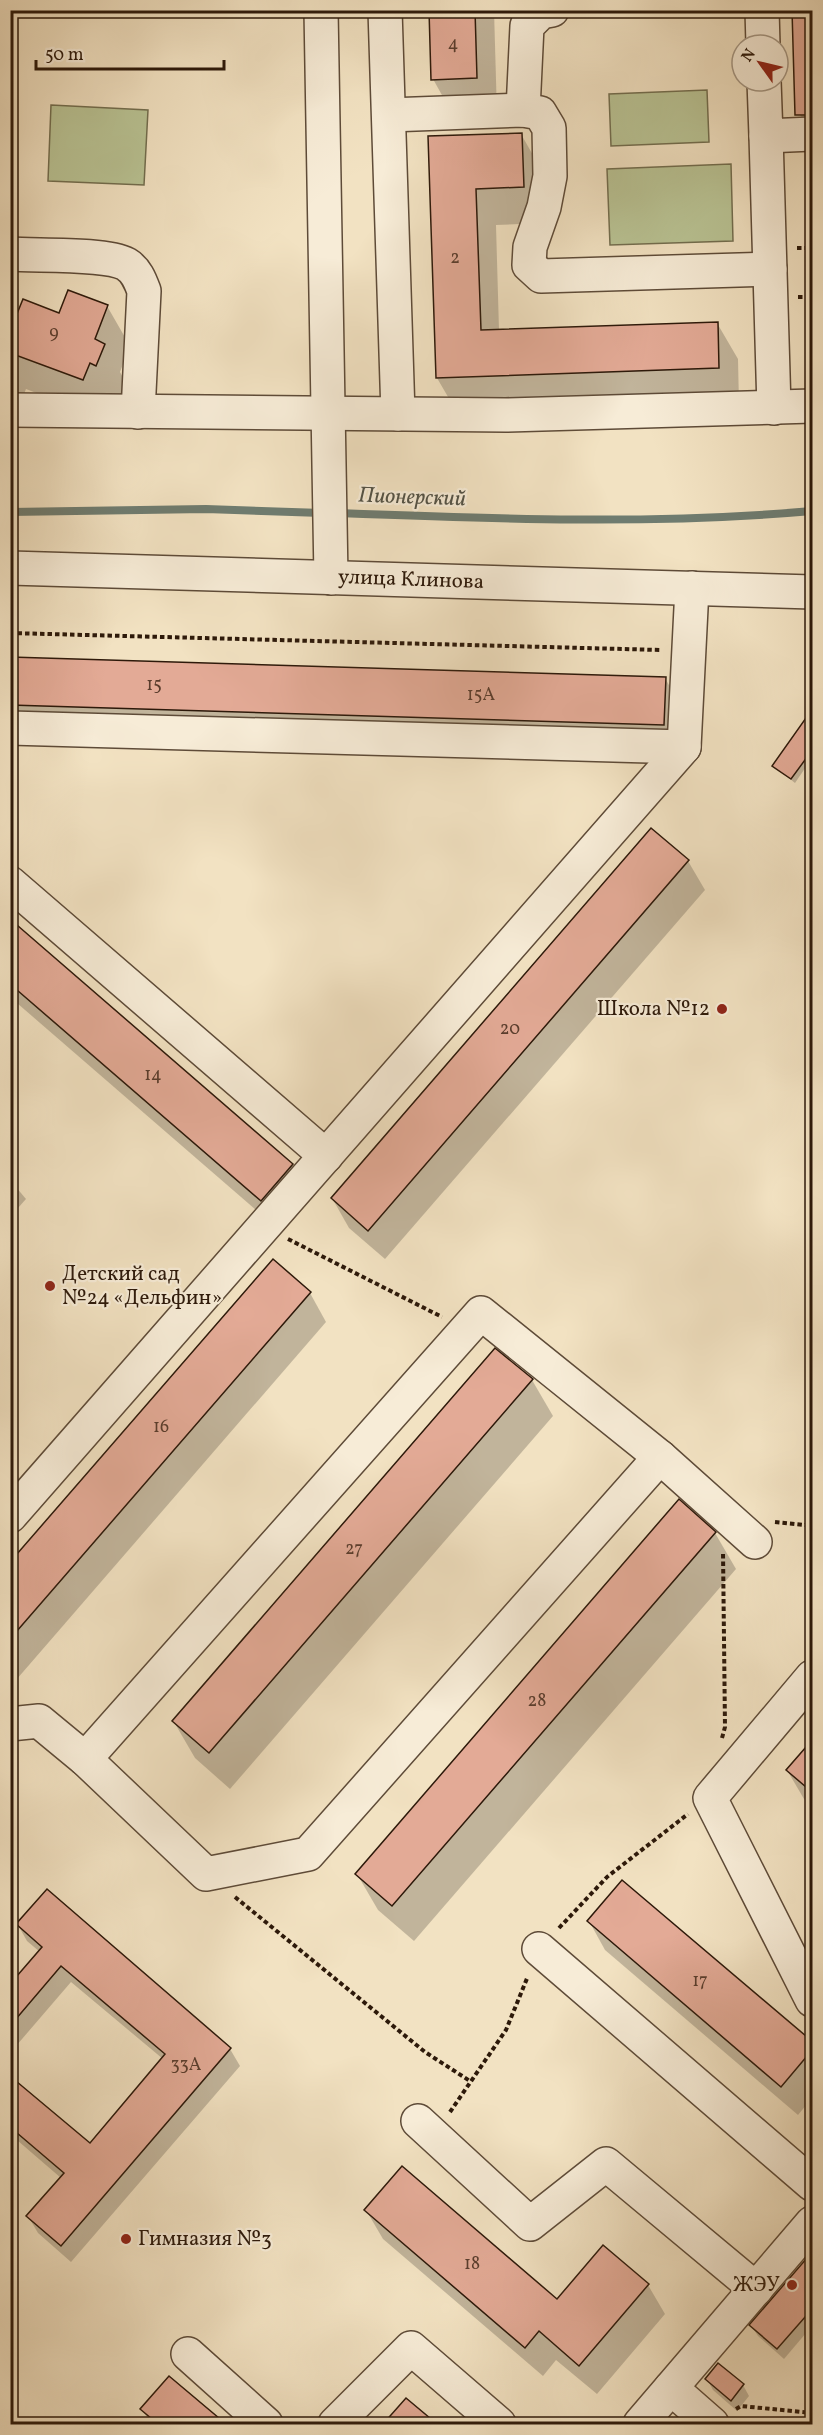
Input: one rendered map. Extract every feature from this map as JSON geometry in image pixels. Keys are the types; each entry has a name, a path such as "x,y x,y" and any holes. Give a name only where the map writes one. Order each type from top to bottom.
{"street":[{"path":"321,10 331,578"},
{"path":"385,10 398,414"},
{"path":"523,110 527,26 541,12 552,10"},
{"path":"762,10 763,33"},
{"path":"764,93 774,408"},
{"path":"389,115 523,110 540,113 546,118 549,128 550,176 544,207 528,255 529,265 534,272 550,276 770,268"},
{"path":"766,136 813,134"},
{"path":"10,254 111,259 127,264 138,275 144,291 138,412"},
{"path":"10,410 506,415 813,406"},
{"name":"улица Клинова","path":"10,568 813,592"},
{"path":"10,1516 684,747 692,588"},
{"path":"10,728 684,747"},
{"path":"10,884 326,1156"},
{"path":"84,1759 481,1313 660,1457 723,1512 764,1532"},
{"path":"10,1724 39,1721 84,1759 206,1874 308,1854 660,1457"},
{"path":"813,1677 710,1798 813,2000"},
{"path":"539,1949 813,2184"},
{"path":"426,2128 531,2224 606,2164 756,2289"},
{"path":"640,2424 813,2223"},
{"path":"335,2424 411,2349 499,2424"},
{"path":"188,2354 266,2424"},
{"path":"671,2388 711,2423"}],"path":[{"path":"10,633 689,651"},
{"path":"264,1227 438,1314 464,1330"},
{"path":"720,1748 725,1727 723,1512"},
{"path":"764,1532 813,1523"},
{"path":"426,2128 470,2081 506,2030 539,1949 606,1877 710,1798"},
{"path":"206,1874 425,2052 470,2081"},
{"path":"711,2423 741,2406 813,2413"}],"green space":[{"path":"707,90 709,142 611,146 609,94"},
{"path":"51,105 148,110 144,185 48,181"},
{"path":"731,164 733,241 610,245 607,169"}],"building":[{"path":"429,10 475,10 477,78 431,80"},
{"path":"792,10 813,10 813,115 795,115"},
{"path":"522,133 524,187 476,189 481,330 718,322 719,368 436,378 428,136"},
{"path":"68,290 108,305 95,339 105,344 96,366 90,363 83,380 10,353 10,331 23,299 59,313"},
{"path":"10,657 666,677 664,725 10,705"},
{"path":"813,708 813,749 791,779 772,766"},
{"path":"651,828 689,860 368,1231 331,1198"},
{"path":"10,919 293,1164 261,1201 10,984"},
{"path":"273,1259 311,1292 10,1639 10,1562"},
{"path":"495,1348 533,1379 209,1753 172,1721"},
{"path":"679,1499 716,1532 392,1906 355,1874"},
{"path":"813,1739 813,1793 786,1770"},
{"path":"622,1880 813,2042 813,2049 781,2087 587,1921"},
{"path":"47,1889 231,2048 61,2246 26,2216 64,2173 10,2127 10,2076 90,2143 165,2054 61,1966 10,2026 10,1984 42,1947 16,1924"},
{"path":"402,2166 557,2299 603,2245 649,2284 579,2366 539,2331 525,2348 364,2210"},
{"name":"ЖЭУ","path":"807,2258 813,2263 813,2308 777,2349 749,2325"},
{"path":"718,2363 744,2384 731,2401 705,2379"},
{"path":"169,2376 226,2424 158,2424 140,2409"},
{"path":"406,2398 437,2424 383,2424"}],"waterway":[{"name":"Пионерский","path":"10,512 206,509 322,513"},
{"name":"Пионерский","path":"337,513 575,520 693,518 812,511"}],"place":[{"name":"Школа №12","path":"722,1009"},
{"name":"Детский сад №24 «Дельфин»","path":"50,1286"},
{"name":"Гимназия №3","path":"126,2239"},
{"name":"ЖЭУ","path":"792,2285"}]}
